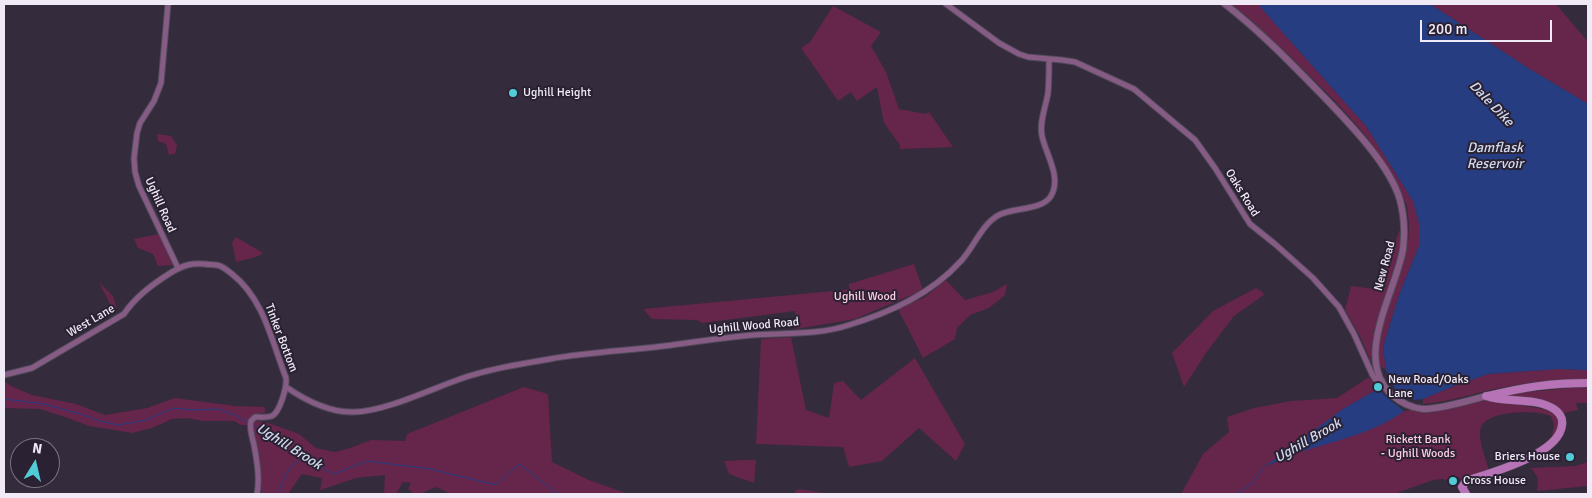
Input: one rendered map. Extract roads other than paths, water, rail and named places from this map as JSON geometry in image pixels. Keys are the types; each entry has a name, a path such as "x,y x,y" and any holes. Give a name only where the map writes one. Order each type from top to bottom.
{"main road":[{"name":"New Road","path":"1486,396 1542,385 1588,384"},
{"path":"1466,494 1462,487 1466,481 1517,464 1549,445 1562,430 1561,415 1550,407 1536,403 1486,396"}],"street":[{"name":"Ughill Road","path":"168,4 161,83 154,101 138,128 134,158 137,180 178,268"},
{"name":"Oaks Road","path":"946,4 1019,54 1028,57 1082,64 1134,89 1196,140 1250,224 1313,278 1339,307 1354,334 1372,374 1375,379 1382,381"},
{"name":"New Road","path":"1225,4 1294,66 1354,128 1392,180 1400,199 1404,229 1403,249 1380,325 1375,351 1376,365 1388,391 1398,400 1420,408 1456,404 1486,396"},
{"name":"Ughill Wood Road","path":"286,387 307,401 340,411 358,412 397,403 476,374 552,359 751,335 822,330 846,326 886,312 923,294 943,279 963,259 995,217 1005,212 1033,207 1047,201 1051,197 1054,187 1054,172 1041,134 1048,91 1049,59"},
{"name":"Tinker Bottom","path":"178,268 184,265 195,264 220,266 248,288 261,311 286,378 286,387"},
{"name":"West Lane","path":"4,375 32,368 124,314 135,301 178,268"},
{"path":"257,494 257,466 250,424 255,417 263,418 273,415 278,409 286,387"}],"water":[{"name":"Damflask Reservoir","path":"1258,4 1430,4 1528,68 1588,104 1588,370 1558,369 1488,374 1423,399 1415,400 1395,389 1386,370 1383,347 1400,292 1419,246 1419,223 1413,201 1366,126"},
{"path":"1378,389 1404,411 1367,431 1300,452 1264,467 1343,409"}],"waterway":[{"name":"Ughill Brook","path":"4,399 44,404 118,425 146,420 174,408 192,410 218,409 249,423"},
{"name":"Ughill Brook","path":"252,425 268,431 302,458 334,474 367,461 430,469 496,485 519,464 558,494"},
{"path":"277,494 290,467 301,459"},
{"name":"Ughill Brook","path":"1237,494 1252,483 1264,467"}],"place":[{"name":"Ughill Height","path":"513,93"},
{"name":"New Road/Oaks Lane","path":"1378,387"},
{"name":"Briers House","path":"1570,457"},
{"name":"Cross House","path":"1453,481"}],"water label":[{"name":"Dale Dike","path":"1491,104"}],"park label":[{"name":"Ughill Wood","path":"865,297"},
{"name":"Rickett Bank - Ughill Woods","path":"1418,447"}]}
